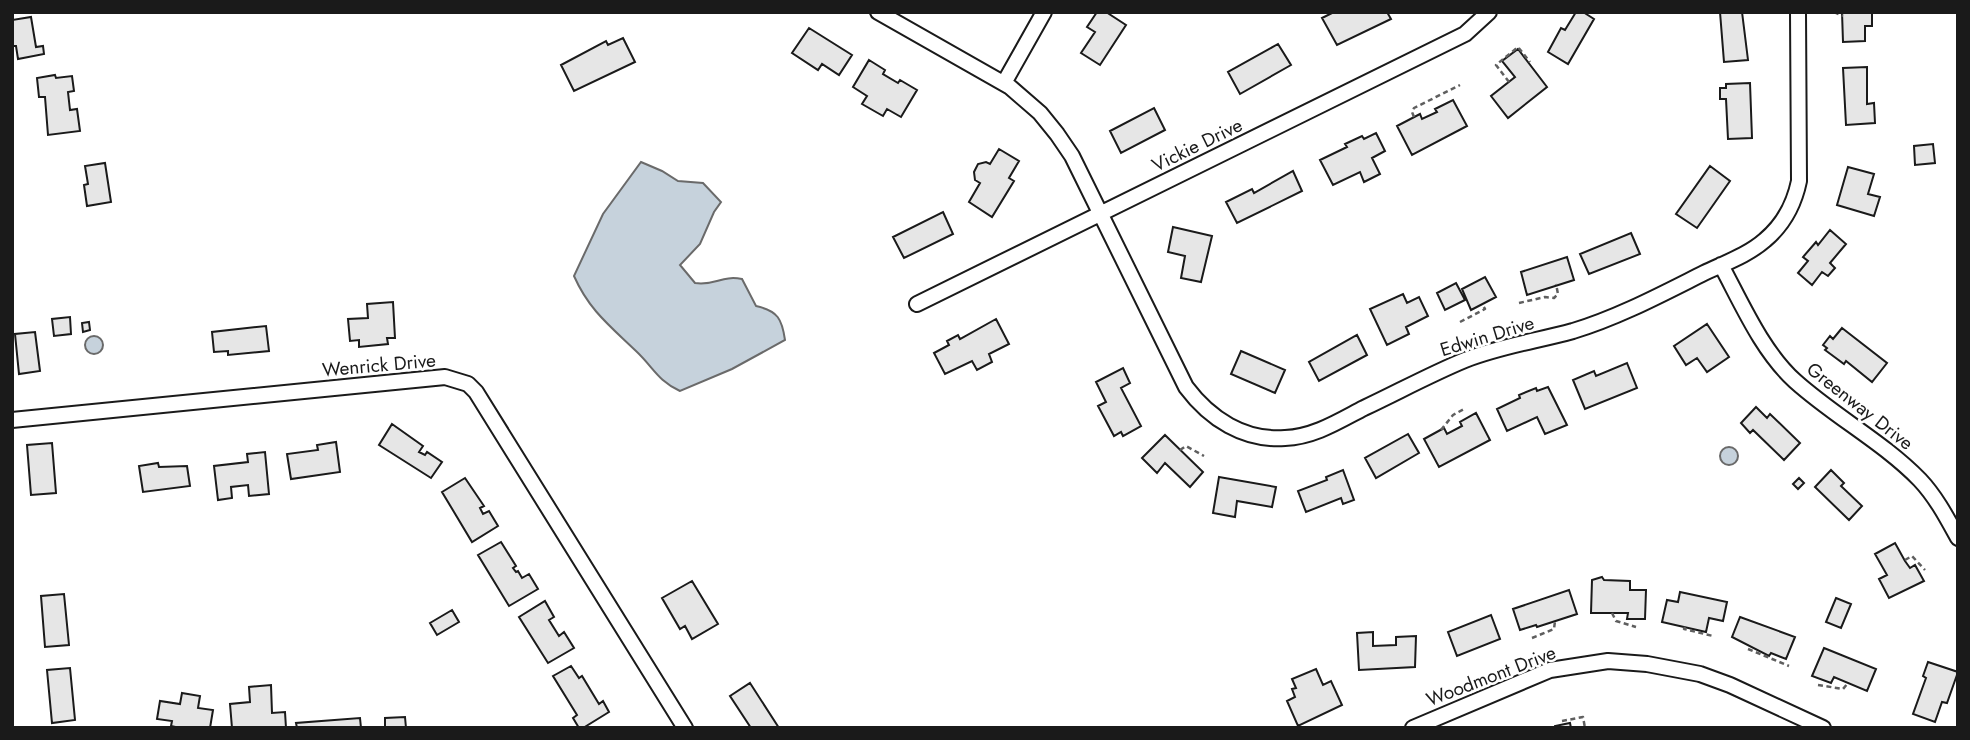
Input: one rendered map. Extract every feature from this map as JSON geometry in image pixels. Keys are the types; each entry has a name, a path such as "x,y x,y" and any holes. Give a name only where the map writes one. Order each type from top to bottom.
{"street":[{"name":"Edwin Drive","path":"878,12 1004,83 1028,102 1057,134 1072,156 1186,387 1216,419 1236,430 1270,438 1295,437 1319,431 1441,370 1483,354 1602,321 1754,248 1786,218 1796,195 1799,170 1798,12"},
{"path":"1004,83 1044,12"},
{"name":"Vickie Drive","path":"917,304 1465,34 1489,12"},
{"name":"Greenway Drive","path":"1721,265 1775,359 1794,381 1898,458 1922,482 1942,509 1958,538"},
{"name":"Wenrick Drive","path":"12,419 445,377 468,384 476,392 685,728"},
{"name":"Woodmont Drive","path":"1413,728 1550,670 1608,661 1647,664 1702,675 1823,728"}],"path":[{"path":"1834,12 1843,16"},
{"path":"1509,82 1496,65 1518,47 1530,62"},
{"path":"1414,117 1414,108 1460,85"},
{"path":"1519,303 1545,297 1554,298 1558,294 1556,284"},
{"path":"1460,322 1485,309 1482,304"},
{"path":"1441,430 1453,415 1464,409"},
{"path":"1180,450 1186,446 1204,456"},
{"path":"1905,560 1912,556 1925,570"},
{"path":"1612,613 1616,621 1636,627"},
{"path":"1532,638 1554,629 1555,621"},
{"path":"1685,627 1684,629 1713,636"},
{"path":"1748,649 1789,666"},
{"path":"1818,685 1843,689 1848,683"},
{"path":"1562,721 1583,717 1585,728"}],"shaded area":[{"path":"641,162 678,181 703,183 721,202 700,244 680,265 695,283 742,279 756,306 774,313 784,333 785,340 732,369 680,391 661,378 601,317 586,299 574,276 603,214"},
{"path":"94,336 100,339 103,345 100,351 94,354 88,351 85,345 88,339"},
{"path":"1729,447 1735,450 1738,456 1735,462 1729,465 1723,462 1720,456 1723,450"}],"building":[{"path":"1097,12 1106,12 1126,25 1100,65 1081,53 1095,32 1087,27"},
{"path":"1334,12 1387,12 1391,19 1337,45 1322,18"},
{"path":"1576,12 1583,12 1594,19 1568,64 1548,52 1561,28 1565,30"},
{"path":"1720,12 1742,12 1748,60 1724,62"},
{"path":"1842,12 1872,12 1872,26 1865,26 1865,41 1843,42"},
{"path":"31,17 36,47 43,46 44,54 18,59 16,46 12,44 12,20"},
{"path":"809,28 852,55 839,75 822,64 818,70 792,53"},
{"path":"623,38 635,62 574,91 561,65 606,41 608,45"},
{"path":"1278,44 1291,65 1240,94 1228,72"},
{"path":"1518,49 1547,87 1508,118 1491,96 1515,77 1502,61"},
{"path":"869,60 885,70 883,74 917,90 901,117 887,109 883,116 862,104 867,96 853,87"},
{"path":"1867,67 1867,104 1874,103 1875,123 1846,125 1843,68"},
{"path":"55,75 56,78 72,76 74,91 68,92 70,110 77,109 80,131 48,135 45,97 39,97 37,78"},
{"path":"1750,83 1752,138 1728,139 1726,99 1720,99 1720,88 1726,88 1726,84"},
{"path":"1453,100 1467,126 1412,155 1397,126 1420,114 1422,119"},
{"path":"1154,108 1165,130 1121,153 1110,131"},
{"path":"1376,133 1385,151 1372,158 1380,174 1364,182 1360,172 1333,185 1320,160 1347,147 1345,144"},
{"path":"1933,144 1935,163 1915,165 1914,146"},
{"path":"999,149 1019,161 1009,178 1014,181 992,217 969,202 980,183 975,180 974,172 978,164 990,164"},
{"path":"105,163 111,202 87,206 85,166"},
{"path":"1710,166 1730,181 1697,228 1676,214"},
{"path":"1848,167 1874,174 1868,194 1880,197 1874,216 1837,205"},
{"path":"1293,171 1302,191 1237,223 1226,202 1252,189 1254,193"},
{"path":"943,212 953,234 904,258 893,237"},
{"path":"1173,227 1212,236 1201,282 1181,278 1185,256 1168,252"},
{"path":"1830,230 1846,244 1830,263 1835,268 1828,276 1822,272 1812,285 1798,273 1808,261 1803,257 1816,242 1818,245"},
{"path":"1631,233 1640,254 1589,274 1580,254"},
{"path":"1567,257 1574,280 1527,295 1521,272"},
{"path":"1485,277 1496,297 1471,310 1462,289"},
{"path":"1456,283 1465,300 1445,310 1437,293"},
{"path":"1403,294 1407,303 1419,297 1428,316 1406,327 1409,334 1387,345 1370,309"},
{"path":"393,302 395,338 387,338 388,344 359,347 359,340 350,341 348,319 368,318 367,304"},
{"path":"70,317 71,334 54,336 52,319"},
{"path":"996,319 1009,344 989,354 992,362 977,370 972,361 945,374 934,353 949,345 947,341 958,335 960,339"},
{"path":"89,322 90,330 83,332 82,323"},
{"path":"1707,324 1729,357 1707,372 1697,358 1686,365 1674,346"},
{"path":"266,326 269,351 228,355 228,351 214,352 212,332"},
{"path":"1842,328 1887,363 1872,382 1846,361 1844,364 1825,350 1827,348 1823,345 1830,336 1833,339"},
{"path":"35,332 40,371 19,374 15,334"},
{"path":"1357,335 1367,355 1319,381 1309,362"},
{"path":"1241,351 1285,370 1275,393 1231,374"},
{"path":"1627,363 1637,388 1585,409 1573,380 1594,371 1596,376"},
{"path":"1123,368 1130,383 1121,388 1141,426 1123,436 1121,432 1114,436 1098,406 1106,402 1096,382"},
{"path":"1548,387 1567,425 1545,434 1537,417 1507,431 1497,409 1520,398 1519,395 1536,388 1537,391"},
{"path":"1756,407 1767,418 1770,414 1800,443 1784,460 1753,430 1750,433 1741,423"},
{"path":"1476,413 1490,440 1439,467 1424,439 1444,428 1447,434 1462,426 1460,422"},
{"path":"392,424 423,446 419,452 425,455 427,452 442,462 431,478 379,445"},
{"path":"1408,434 1419,453 1376,478 1365,458"},
{"path":"1165,435 1203,472 1190,487 1165,463 1157,473 1142,458"},
{"path":"336,442 340,472 291,479 287,454 318,450 317,445"},
{"path":"52,443 56,493 31,495 27,445"},
{"path":"265,452 269,494 249,496 248,485 231,487 232,498 218,500 214,466 248,462 247,454"},
{"path":"158,463 159,467 187,466 190,486 143,492 139,466"},
{"path":"1343,470 1354,500 1343,504 1341,498 1306,512 1298,491 1327,480 1326,477"},
{"path":"1831,470 1844,483 1841,486 1862,506 1849,520 1815,487"},
{"path":"1219,477 1276,487 1272,507 1237,501 1235,517 1213,513"},
{"path":"465,478 484,506 480,508 483,514 489,511 498,526 472,542 442,492"},
{"path":"1799,478 1804,483 1798,489 1793,484"},
{"path":"501,542 516,566 513,568 516,572 518,571 522,578 529,574 538,589 509,606 478,555"},
{"path":"1895,543 1910,568 1915,565 1924,581 1889,598 1879,579 1887,575 1875,554"},
{"path":"1602,577 1604,580 1630,581 1630,590 1646,590 1645,619 1627,619 1628,613 1591,613 1592,580"},
{"path":"692,581 718,624 692,639 685,626 680,629 662,598"},
{"path":"1569,590 1577,614 1520,630 1513,609"},
{"path":"1680,592 1727,602 1723,621 1709,618 1706,632 1662,622 1667,600 1678,602"},
{"path":"64,594 69,645 45,647 41,596"},
{"path":"1836,598 1851,604 1841,628 1826,622"},
{"path":"545,601 554,617 549,620 559,636 564,632 574,648 548,663 519,617"},
{"path":"452,610 459,622 437,635 430,623"},
{"path":"1491,615 1500,639 1457,656 1448,632"},
{"path":"1740,617 1795,637 1786,659 1771,653 1769,656 1732,637"},
{"path":"1373,632 1373,646 1396,645 1396,637 1416,636 1415,667 1359,670 1357,633"},
{"path":"1824,648 1876,669 1867,691 1834,677 1831,683 1812,676"},
{"path":"1928,662 1958,672 1947,703 1942,702 1935,722 1913,714 1926,678 1923,676"},
{"path":"571,666 579,678 582,676 599,704 603,701 609,712 583,728 579,728 573,718 577,715 553,676"},
{"path":"70,668 75,720 52,723 47,670"},
{"path":"1316,669 1323,685 1331,681 1342,705 1298,726 1287,701 1295,697 1292,689 1296,688 1292,679"},
{"path":"750,683 779,728 751,728 730,696"},
{"path":"271,685 272,713 285,712 286,728 232,728 230,704 250,702 249,687"},
{"path":"182,693 200,696 198,708 213,710 210,728 180,728 171,726 172,721 157,719 160,701 180,704"},
{"path":"405,717 406,728 385,728 385,718"},
{"path":"360,718 361,728 297,728 296,723"},
{"path":"1570,723 1571,728 1555,728 1555,726"}]}
